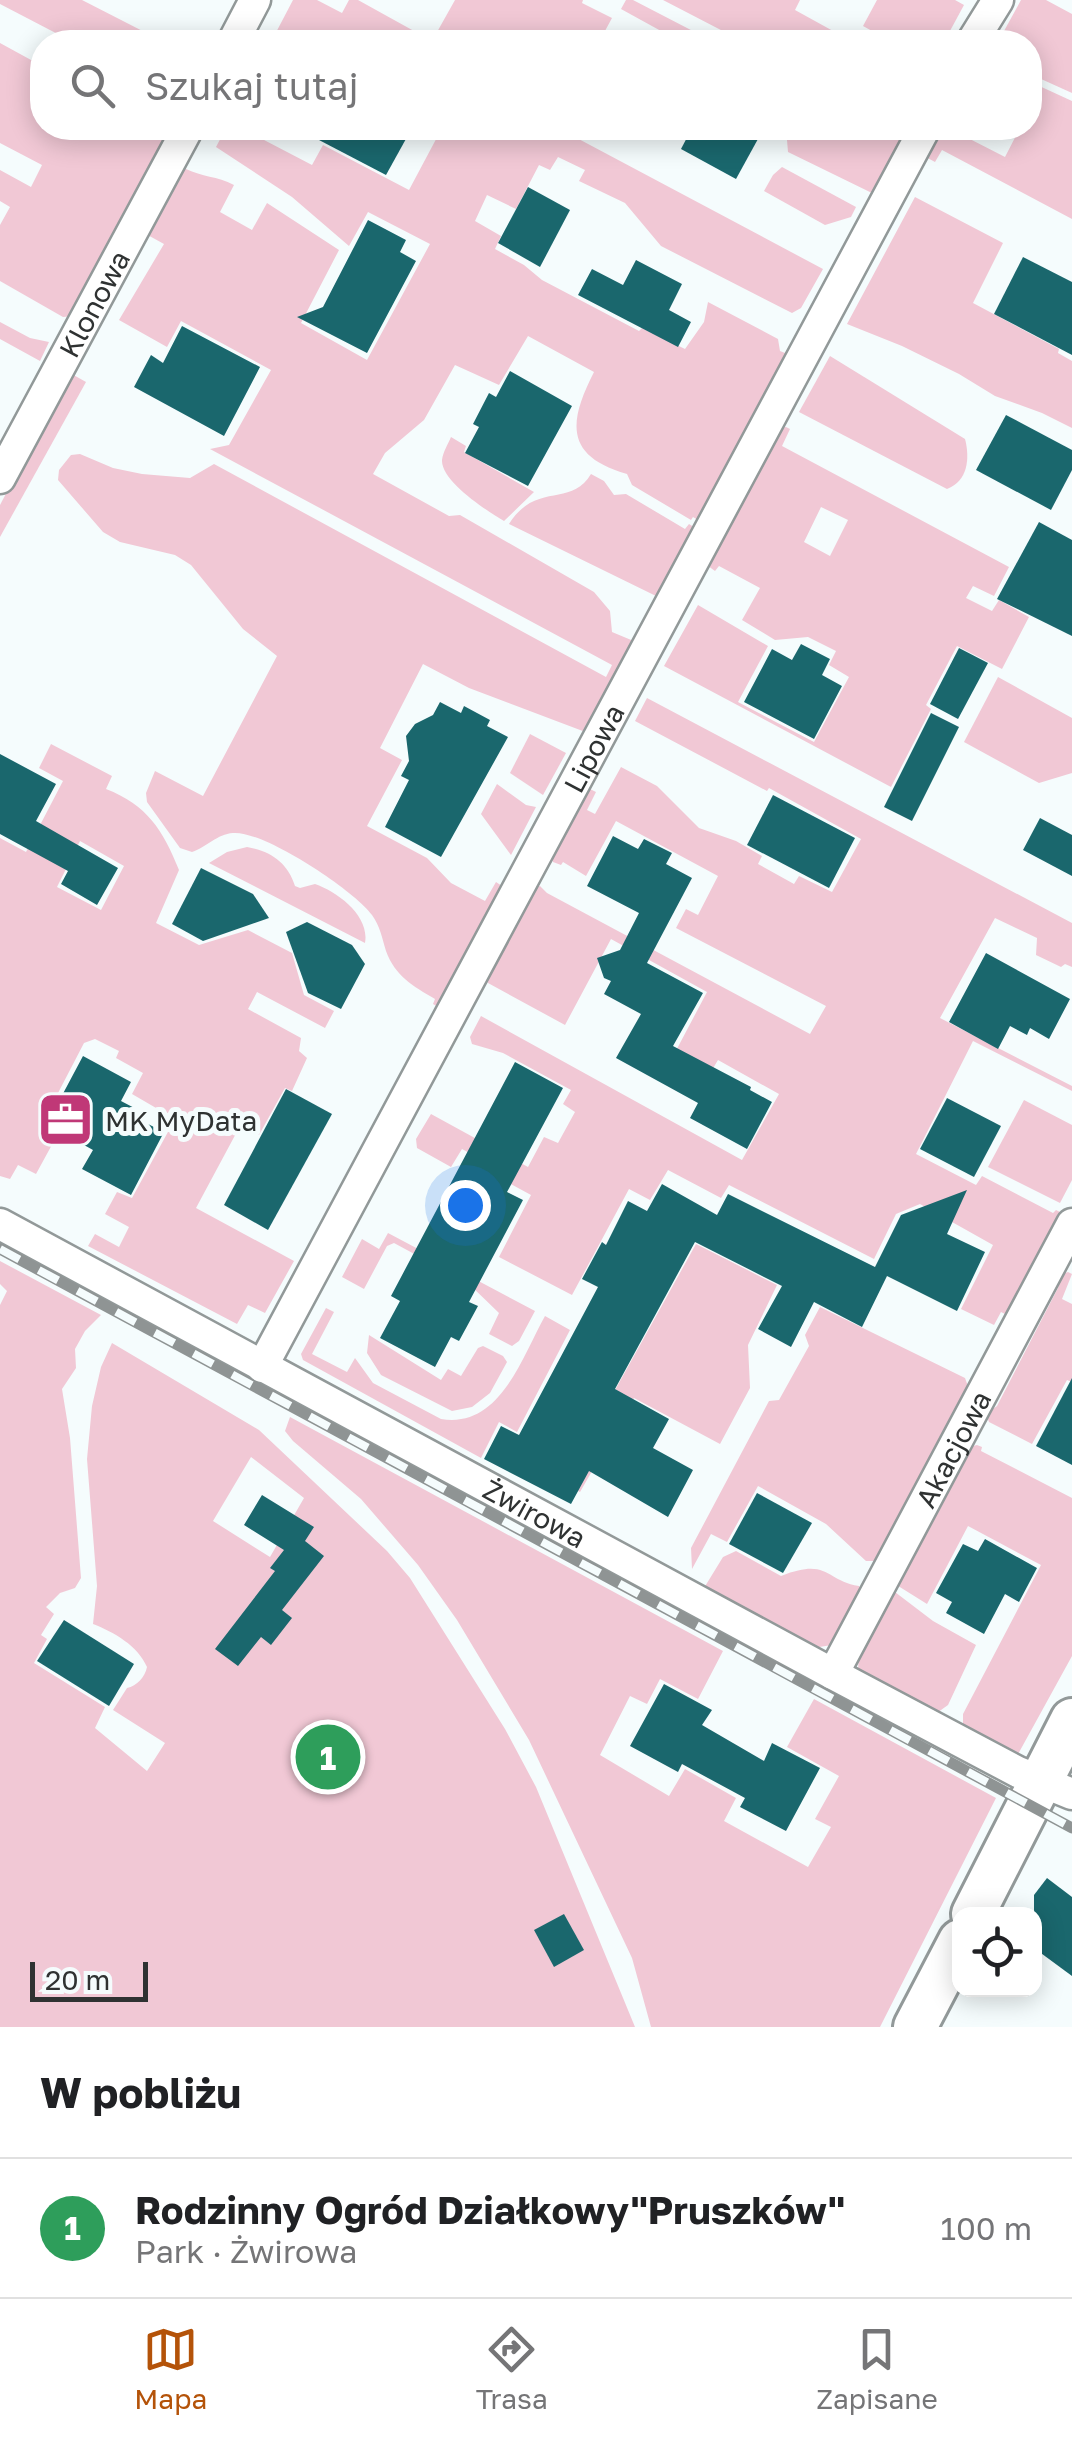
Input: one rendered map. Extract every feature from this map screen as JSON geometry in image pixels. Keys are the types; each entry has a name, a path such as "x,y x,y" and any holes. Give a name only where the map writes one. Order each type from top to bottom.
{"street":[{"path":"239,30 255,0"},
{"path":"979,30 998,0"},
{"name":"Klonowa","path":"0,478 182,140"},
{"name":"Lipowa","path":"262,1366 920,140"},
{"name":"Żwirowa","path":"0,1224 833,1674 1056,1788"},
{"name":"Akacjowa","path":"833,1674 1072,1224"},
{"path":"978,1907 1056,1788 1072,1720"},
{"path":"915,2027 952,1956"}],"shaded area":[{"path":"0,0 82,0 141,30 50,30 0,4"},
{"path":"293,0 317,0 342,13 349,0 358,0 412,30 277,30"},
{"path":"455,0 583,0 582,3 612,18 606,30 438,30"},
{"path":"626,0 633,0 691,30 659,30 621,9"},
{"path":"663,0 800,0 795,10 831,30 721,30"},
{"path":"877,0 955,0 964,5 950,30 870,30 863,26"},
{"path":"1021,0 1046,0 1072,14 1072,93 1042,79 1042,30 1005,30"},
{"path":"0,43 30,59 30,140 167,140 74,316 63,317 0,281 0,225 10,207 0,201 0,170 31,187 42,165 0,143"},
{"path":"1042,87 1072,101 1072,219 942,150 935,162 924,156 933,140 972,140 1005,157 1014,140 1042,140"},
{"path":"220,140 264,140 312,165 323,145 409,190 436,140 581,140 823,269 801,308 792,313 661,246 625,203 579,181 585,170 558,157 550,170 539,165 516,209 487,195 475,221 501,236 495,249 542,280 639,331 642,328 685,349 704,322 708,302 778,339 780,351 790,355 701,522 632,485 627,474 592,458 577,435 577,422 594,372 528,336 499,385 455,365 424,420 385,453 373,474 449,516 460,515 594,592 610,611 612,632 636,642 588,733 469,688 423,664 380,748 402,760 367,826 427,858 451,883 485,901 496,882 505,888 440,1008 433,1004 435,999 412,985 394,967 372,915 328,877 285,851 247,835 227,834 192,852 180,848 147,802 146,793 155,771 203,796 277,656 243,629 191,565 175,555 120,542 103,532 58,480 59,470 71,455 80,454 113,468 190,478 214,464 606,677 612,665 210,449 229,445 271,370 181,321 167,347 119,320 164,244 144,233 177,171 186,169 234,185 220,212 252,230 267,203 339,250 301,323 367,360 430,244 368,212 349,246 292,197 216,147"},
{"path":"787,140 909,140 876,195 788,152"},
{"path":"782,167 856,207 851,217 825,225 764,191"},
{"path":"915,197 1003,243 973,303 1059,349 1058,353 1072,361 1072,428 995,396 902,346 847,324"},
{"path":"0,322 30,338 49,342 40,361 0,339"},
{"path":"830,356 965,439 967,461 963,475 954,485 947,489 799,412"},
{"path":"70,373 86,382 0,537 0,505"},
{"path":"777,429 790,429 782,446 1009,567 994,596 973,586 966,598 992,611 999,600 1029,617 1002,669 957,646 926,705 931,709 891,787 664,666 698,605 768,646 738,702 814,742 849,677 829,665 836,651 808,637 775,640 742,620 760,588 719,566 715,571 704,563","holes":["821,507 848,520 830,556 804,542"]},
{"path":"451,437 466,446 464,452 534,492 504,521 487,510 466,495 444,468 442,460"},
{"path":"591,474 604,481 614,495 626,494 685,529 689,524 697,529 662,594 656,596 509,524 530,503 574,490"},
{"path":"998,677 1072,718 1072,773 1039,783 964,742"},
{"path":"647,698 1072,923 1072,967 1061,967 1036,955 1037,938 995,918 940,1018 1072,1086 1072,1091 973,1041 916,1154 976,1185 982,1176 1053,1213 1056,1210 1064,1214 1009,1316 1001,1312 994,1325 961,1309 993,1245 920,1204 896,1214 874,1259 729,1185 721,1198 668,1170 650,1200 629,1189 572,1295 499,1257 531,1195 481,1168 484,1161 462,1149 451,1167 417,1148 416,1139 431,1114 528,1167 544,1137 558,1143 575,1112 563,1104 571,1090 503,1053 472,1044 470,1037 481,1016 742,1160 779,1094 718,1060 703,1085 661,1079 707,992 611,939 565,1025 488,983 485,975 532,888 540,886 810,1034 826,1006 676,928 686,909 698,915 718,876 616,821 586,876 563,862 553,862 551,853 586,787 596,792 587,810 595,814 621,767 657,786 699,828 736,841 762,856 758,864 794,884 799,876 832,892 861,839 635,721"},
{"path":"530,734 566,753 543,795 510,773"},
{"path":"51,744 112,776 106,789 152,820 179,870 156,923 199,945 248,930 292,953 304,995 334,1011 325,1028 257,992 248,1009 301,1038 299,1051 307,1058 292,1091 285,1088 259,1135 240,1126 196,1208 294,1261 265,1313 248,1305 237,1324 88,1246 95,1234 119,1247 129,1227 105,1214 117,1192 132,1198 175,1119 132,1094 143,1073 116,1058 119,1051 95,1039 84,1043 44,1120 60,1130 36,1174 18,1165 10,1179 0,1176 0,838 26,852 63,781 39,768","holes":["80,841 124,866 101,910 57,887"]},
{"path":"497,784 526,805 536,807 511,855 481,814"},
{"path":"247,847 277,859 295,886 315,884 342,899 363,924 365,943 209,863 227,852"},
{"path":"1024,1100 1072,1125 1072,1180 1060,1203 988,1167"},
{"path":"388,1233 535,1311 519,1341 512,1346 489,1334 499,1313 468,1283 394,1243 387,1246 364,1289 342,1277 362,1239 379,1249"},
{"path":"696,1244 777,1285 748,1345 750,1388 720,1444 634,1398 580,1492 563,1484"},
{"path":"0,1261 101,1315 75,1349 76,1368 62,1389 70,1438 81,1578 75,1588 60,1593 46,1607 54,1614 41,1635 47,1639 34,1663 105,1707 95,1728 147,1771 165,1743 113,1710 147,1667 125,1641 93,1624 97,1586 87,1459 92,1406 101,1367 112,1343 259,1430 387,1551 410,1578 505,1729 536,1787 635,2027 0,2027 0,1305 7,1291 0,1284","holes":["251,1457 304,1498 270,1557 213,1521"]},
{"path":"1072,1274 1062,1299 1072,1304 1072,1382 1067,1380 1032,1444 989,1422 986,1414 997,1406 1058,1288 1060,1275"},
{"path":"820,1307 965,1378 970,1392 879,1561 866,1561 826,1524 758,1486 727,1542 711,1534 692,1569 691,1548 769,1401 779,1400 809,1346 805,1335"},
{"path":"326,1308 334,1312 312,1354 347,1372 355,1358 373,1383 441,1419 461,1419 494,1402 518,1369 545,1316 570,1330 517,1432 499,1422 481,1458 303,1360 301,1354"},
{"path":"369,1335 441,1380 448,1369 461,1376 483,1346 507,1362 490,1393 472,1407 452,1411 381,1375 367,1353"},
{"path":"290,1417 723,1651 698,1699 660,1679 647,1704 630,1696 600,1755 669,1796 685,1769 736,1798 724,1821 808,1867 831,1827 815,1819 839,1776 787,1747 814,1699 996,1798 880,2027 651,2027 632,1958 529,1740 457,1620 418,1565 361,1499 293,1441 285,1431"},
{"path":"969,1447 982,1447 981,1451 1072,1498 1072,1656 1017,1756 963,1730 963,1714 1041,1565 968,1526 927,1604 895,1584"},
{"path":"736,1551 781,1576 818,1569 859,1586 862,1594 832,1645 813,1648 704,1588 723,1557"},
{"path":"891,1589 933,1621 976,1645 948,1705 934,1715 858,1671 859,1651"}],"building":[{"path":"319,140 405,140 386,175"},
{"path":"686,140 757,140 736,179 681,149"},
{"path":"528,187 570,210 540,267 498,243"},
{"path":"368,220 406,240 400,252 416,261 367,353 297,317 323,307"},
{"path":"1023,257 1072,282 1072,355 994,314"},
{"path":"636,260 682,284 669,310 691,322 678,347 578,295 592,269 623,285"},
{"path":"182,326 260,367 224,436 134,387 151,355 163,363"},
{"path":"510,371 572,406 528,486 465,453 479,427 473,424 489,393 496,397"},
{"path":"1006,415 1072,450 1072,470 1051,510 976,470"},
{"path":"1039,522 1072,540 1072,636 997,599"},
{"path":"801,644 830,659 822,675 842,686 814,739 744,702 772,649 792,660"},
{"path":"959,648 988,663 958,719 930,704"},
{"path":"440,702 461,713 464,706 490,720 487,726 508,737 441,857 385,827 409,780 401,776 409,761 406,736 415,724 433,715"},
{"path":"931,713 959,727 912,821 884,807"},
{"path":"0,754 56,784 36,821 118,868 97,905 61,884 68,871 0,834"},
{"path":"773,795 855,838 829,888 747,845"},
{"path":"1040,818 1072,835 1072,876 1023,850"},
{"path":"613,836 638,849 644,839 672,853 666,864 692,878 647,963 703,993 673,1046 772,1102 747,1149 690,1118 698,1103 616,1058 641,1014 604,994 611,981 604,978 597,958 620,950 639,913 587,886"},
{"path":"201,868 253,894 269,918 203,941 172,924"},
{"path":"307,922 352,945 365,964 341,1009 308,993 286,932"},
{"path":"986,953 1070,999 1049,1039 1030,1028 1027,1035 1010,1026 998,1049 949,1022"},
{"path":"83,1056 131,1082 121,1101 142,1112 138,1119 164,1132 131,1195 82,1169 93,1150 75,1140 78,1134 50,1118"},
{"path":"515,1062 563,1088 507,1192 523,1200 469,1302 478,1306 459,1341 451,1337 435,1367 380,1338 400,1301 391,1296"},
{"path":"286,1089 332,1114 268,1230 224,1205"},
{"path":"947,1098 1001,1126 974,1177 920,1149"},
{"path":"662,1184 717,1215 728,1194 875,1267 901,1215 967,1190 947,1234 985,1252 957,1311 887,1276 862,1327 814,1302 791,1347 758,1329 782,1286 695,1242 615,1389 669,1419 653,1448 693,1470 668,1517 589,1471 571,1504 484,1459 501,1426 519,1435 598,1287 582,1279 602,1242 606,1245 628,1201 647,1211"},
{"path":"1072,1378 1072,1465 1036,1446"},
{"path":"757,1493 812,1523 783,1573 729,1544"},
{"path":"262,1495 314,1527 305,1541 324,1556 282,1610 292,1618 271,1645 261,1637 238,1666 215,1649 275,1571 270,1568 284,1550 244,1525"},
{"path":"985,1539 1037,1568 1019,1602 1005,1594 984,1634 946,1613 952,1602 936,1593 963,1544 978,1551"},
{"path":"64,1620 134,1664 109,1706 37,1661"},
{"path":"664,1684 712,1710 702,1725 764,1761 772,1743 820,1768 786,1831 740,1807 745,1798 682,1764 678,1772 630,1746"},
{"path":"1047,1878 1072,1897 1072,1976 1042,1954 1042,1907 1034,1907 1034,1895"},
{"path":"564,1914 584,1950 554,1967 534,1930"}],"railway":[{"path":"0,1249 1072,1828"}],"place":[{"name":"MK MyData","path":"66,1120"},
{"name":"Rodzinny Ogród Działkowy\"Pruszków\"","path":"328,1757"}]}
